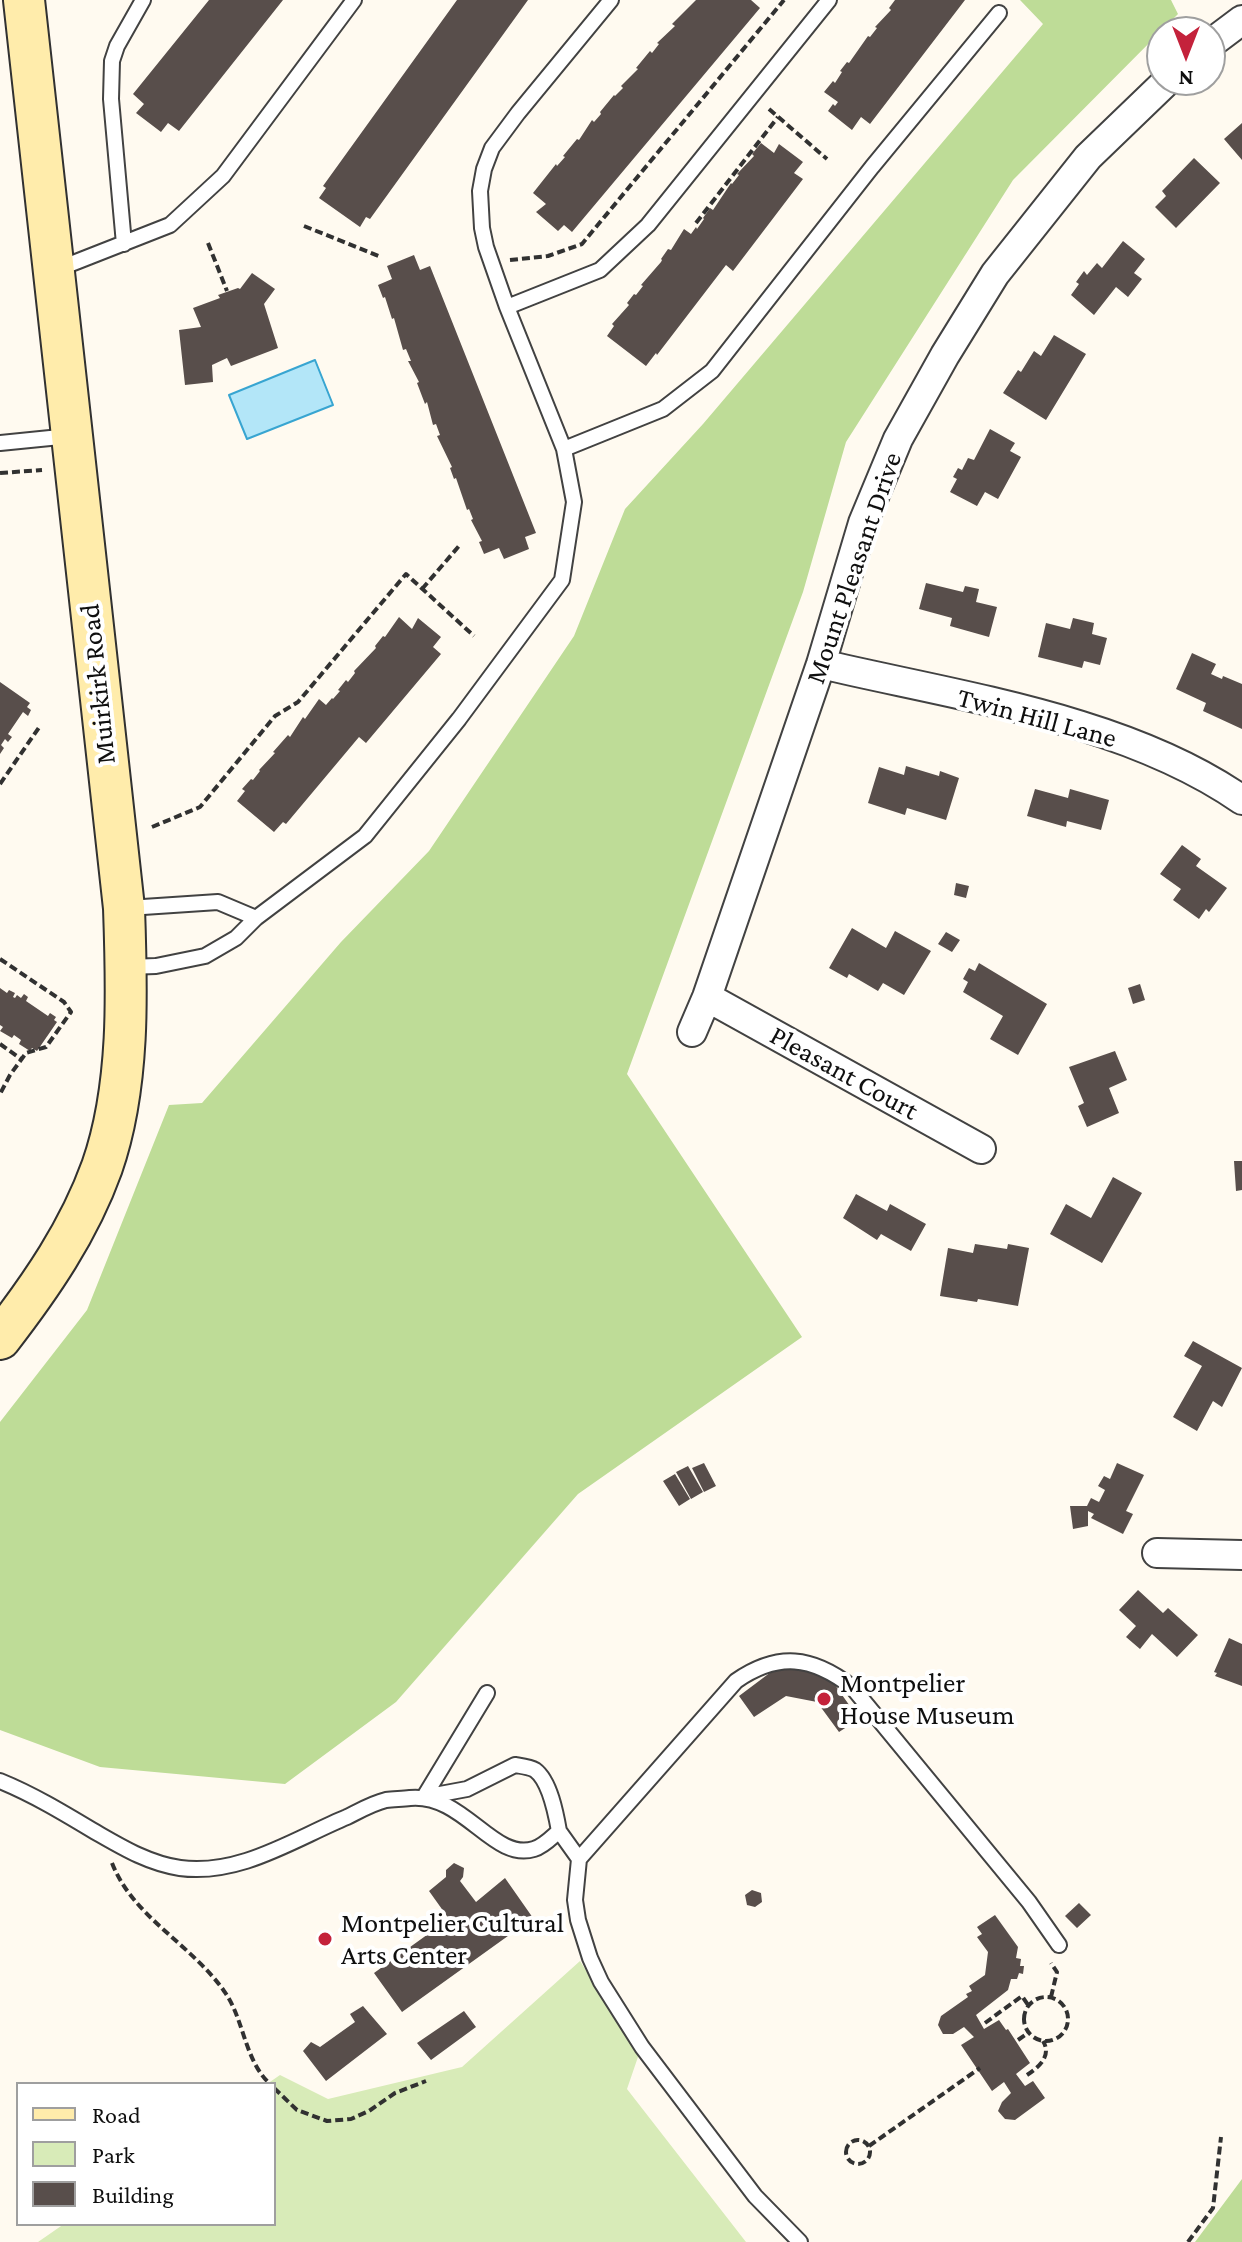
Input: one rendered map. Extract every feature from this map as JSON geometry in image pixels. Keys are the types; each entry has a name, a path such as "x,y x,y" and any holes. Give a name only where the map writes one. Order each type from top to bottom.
{"main road":[{"name":"Muirkirk Road","path":"0,1339 37,1292 73,1233 102,1167 122,1073 126,967 124,908 24,0"}],"street":[{"name":"Mount Pleasant Drive","path":"692,1032 707,997 821,664 863,523 898,439 995,274 1088,157 1151,96"},
{"name":"Twin Hill Lane","path":"821,664 1029,710 1108,735 1173,761 1242,800"},
{"name":"Pleasant Court","path":"707,997 981,1149"},
{"path":"1157,1553 1242,1555"}],"lane":[{"path":"124,244 111,99 112,61 143,0"},
{"path":"53,270 170,225 223,176 354,0"},
{"path":"126,967 156,966 205,956 236,938 256,918 365,836 459,719 562,580 574,502 564,449 491,261 482,228 480,191 492,148 611,0"},
{"path":"507,307 600,270 648,225 829,0"},
{"path":"564,449 663,409 712,371 872,167 999,13"},
{"path":"0,443 70,436"},
{"path":"124,908 218,902 256,918"},
{"path":"800,2242 755,2196 642,2047 601,1982 578,1920 575,1900 579,1859 736,1681 766,1665 803,1662 831,1672 852,1687 1029,1902 1059,1945"},
{"path":"424,1797 487,1693"},
{"path":"0,1781 153,1862 181,1868 215,1868 255,1858 383,1801 467,1789 515,1765 535,1771 548,1789 559,1831 579,1859"},
{"path":"424,1797 454,1808 507,1848 534,1849 559,1831"}],"path":[{"path":"491,261 548,256 582,244 784,0"},
{"path":"769,109 827,159"},
{"path":"696,223 724,191 778,117"},
{"path":"304,226 381,257"},
{"path":"208,243 227,291"},
{"path":"0,473 42,470"},
{"path":"422,589 459,546"},
{"path":"152,827 200,807 275,716 298,702 406,574 474,636"},
{"path":"0,784 40,726"},
{"path":"0,959 64,1002 71,1012 46,1047 26,1053 0,1094"},
{"path":"0,1044 21,1060"},
{"path":"100,1835 120,1883 226,1993 252,2057 268,2082"},
{"path":"985,2023 1022,1996 1028,2005"},
{"path":"1048,1997 1061,2002 1066,2008 1066,2030 1055,2040 1034,2038 1028,2033 1023,2019 1028,2005 1034,2000 1048,1997"},
{"path":"1018,2040 1028,2033"},
{"path":"1027,2075 1044,2058 1046,2047 1043,2041"},
{"path":"869,2146 980,2068"},
{"path":"276,2090 297,2110 327,2121 351,2119 395,2093 426,2081"},
{"path":"1188,2242 1213,2208 1221,2137"},
{"path":"860,2140 869,2146 870,2154 866,2161 858,2164 848,2159 846,2151 852,2142 860,2140"}],"green space":[{"path":"1020,0 1171,0 1178,14 1146,16 1146,46 1013,180 846,442 803,592 627,1074 802,1337 578,1494 396,1702 285,1784 100,1767 0,1730 0,1422 87,1310 169,1105 202,1103 341,942 429,851 574,636 625,509 703,424 1043,24"},
{"path":"580,1961 639,2054 627,2089 746,2242 38,2242 61,2226 276,2226 276,2082 270,2082 280,2075 328,2099 462,2067"},
{"path":"1242,2179 1242,2242 1195,2242"}],"water":[{"path":"315,360 333,405 247,439 229,395"}],"building":[{"path":"209,0 283,0 179,131 168,123 161,132 136,113 144,104 133,94"},
{"path":"457,0 528,0 370,219 366,217 360,227 319,198 326,188 323,186"},
{"path":"696,0 751,0 760,8 572,232 564,225 558,231 536,212 546,204 533,193 579,140 592,120 594,122 623,88 621,86 650,51 652,53 657,43 675,26 672,24"},
{"path":"895,0 965,0 870,124 861,117 852,130 828,111 838,102 824,92 833,81 835,83 840,71 891,10 889,8"},
{"path":"1242,123 1242,160 1224,139"},
{"path":"761,143 774,153 779,144 803,162 794,173 803,179 733,271 726,265 646,366 607,336 614,326 612,324 684,229 691,234 710,208 713,210"},
{"path":"1194,158 1220,183 1176,228 1155,207 1166,196 1162,191"},
{"path":"1123,241 1145,259 1134,273 1142,279 1128,297 1116,287 1094,315 1071,295 1079,284 1076,282 1084,271 1087,275 1097,263 1102,268"},
{"path":"414,255 420,270 430,266 536,533 525,537 529,549 504,559 499,548 484,554 479,542 482,541 437,436 440,435 436,424 433,425 427,402 425,404 419,382 408,361 411,361 406,349 403,350 394,318 378,285 392,279 387,266"},
{"path":"252,273 275,289 264,304 278,348 231,366 227,358 212,365 213,382 185,385 179,330 201,327 193,308 220,298 218,295 240,289"},
{"path":"1054,335 1086,354 1046,420 1003,393 1034,351 1041,356"},
{"path":"990,429 1015,443 1010,451 1021,457 998,499 985,492 977,506 950,492 957,479 953,477 958,468 962,470 968,458 974,460"},
{"path":"926,583 963,592 965,586 979,589 976,602 997,607 989,637 950,626 952,618 919,609"},
{"path":"399,617 412,629 418,618 441,637 433,647 441,654 366,743 359,737 286,824 283,822 274,832 237,801 245,791 242,789 253,780 288,735 290,737 319,699 326,705 333,699"},
{"path":"1073,618 1094,623 1092,634 1107,638 1100,665 1084,661 1082,668 1038,657 1046,623 1070,629"},
{"path":"1192,653 1216,664 1211,674 1242,684 1242,729 1203,711 1206,703 1176,689"},
{"path":"0,682 30,703 27,707 31,710 28,716 23,712 8,734 12,737 8,742 5,739 1,745 4,748 0,754"},
{"path":"906,766 939,776 940,771 959,778 946,820 907,808 905,815 868,803 879,767 904,775"},
{"path":"1035,789 1068,798 1070,789 1109,800 1101,830 1067,821 1066,827 1027,816"},
{"path":"1182,845 1201,859 1196,866 1227,888 1209,912 1206,909 1199,919 1173,900 1181,889 1160,874"},
{"path":"956,883 969,886 966,898 954,895"},
{"path":"852,928 886,948 895,931 931,951 904,995 883,983 878,991 849,974 847,978 829,968"},
{"path":"946,932 960,940 952,952 938,944"},
{"path":"979,963 1047,1004 1018,1055 990,1039 1003,1016 963,992 968,982 963,979 969,968 975,971"},
{"path":"1140,984 1145,1000 1133,1004 1128,988"},
{"path":"0,988 7,993 9,990 15,993 15,998 17,995 21,998 24,994 28,997 26,1001 48,1016 50,1013 56,1017 54,1020 57,1022 37,1051 32,1048 30,1051 19,1044 21,1040 14,1035 12,1038 0,1031 3,1027 0,1025"},
{"path":"1115,1051 1127,1080 1109,1088 1119,1113 1087,1127 1078,1106 1084,1103 1069,1067"},
{"path":"1234,1161 1242,1161 1242,1190 1236,1191"},
{"path":"1113,1177 1142,1193 1102,1263 1050,1234 1066,1204 1091,1218"},
{"path":"856,1194 887,1211 890,1204 926,1224 911,1251 881,1234 877,1240 843,1218"},
{"path":"975,1244 1007,1249 1008,1244 1029,1248 1018,1306 940,1296 948,1248 973,1253"},
{"path":"1193,1341 1242,1368 1222,1407 1213,1401 1197,1431 1173,1417 1202,1366 1184,1356"},
{"path":"704,1463 716,1486 704,1492 692,1468"},
{"path":"1117,1463 1144,1475 1126,1511 1133,1514 1123,1534 1091,1518 1094,1514 1088,1511 1088,1526 1073,1529 1070,1506 1087,1506 1091,1498 1099,1502 1105,1490 1098,1486 1104,1476 1110,1479"},
{"path":"688,1466 703,1492 691,1499 676,1472"},
{"path":"675,1474 690,1499 679,1506 663,1481"},
{"path":"1138,1590 1163,1613 1168,1608 1198,1635 1177,1657 1152,1634 1140,1649 1126,1637 1136,1626 1119,1610"},
{"path":"1229,1638 1242,1644 1242,1686 1215,1676"},
{"name":"Montpelier House Museum","path":"779,1666 828,1675 859,1719 839,1732 817,1702 786,1696 754,1717 739,1696"},
{"path":"454,1863 464,1868 460,1881 476,1902 505,1878 533,1918 402,2012 374,1973 449,1919 429,1891 446,1877 446,1870"},
{"path":"752,1890 761,1893 762,1902 755,1907 747,1905 745,1895"},
{"path":"1079,1903 1091,1915 1077,1928 1065,1916"},
{"path":"995,1915 1018,1947 1016,1958 1021,1959 1023,1974 1019,1973 1017,1979 1011,1979 1008,1990 976,2015 984,2029 999,2020 1008,2029 1030,2063 1016,2074 1025,2086 1033,2081 1045,2098 1015,2120 1005,2119 998,2111 1011,2093 1004,2082 992,2091 961,2045 974,2037 964,2027 953,2034 943,2034 938,2025 941,2016 968,1997 966,1994 972,1991 969,1986 985,1975 988,1952 977,1937 982,1934 977,1927"},
{"path":"363,2006 387,2034 326,2081 303,2051 311,2042 320,2047 355,2022 350,2014"},
{"path":"464,2011 476,2027 431,2060 417,2043"}],"place":[{"name":"Montpelier House Museum","path":"824,1699"},
{"name":"Montpelier Cultural Arts Center","path":"325,1939"}]}
